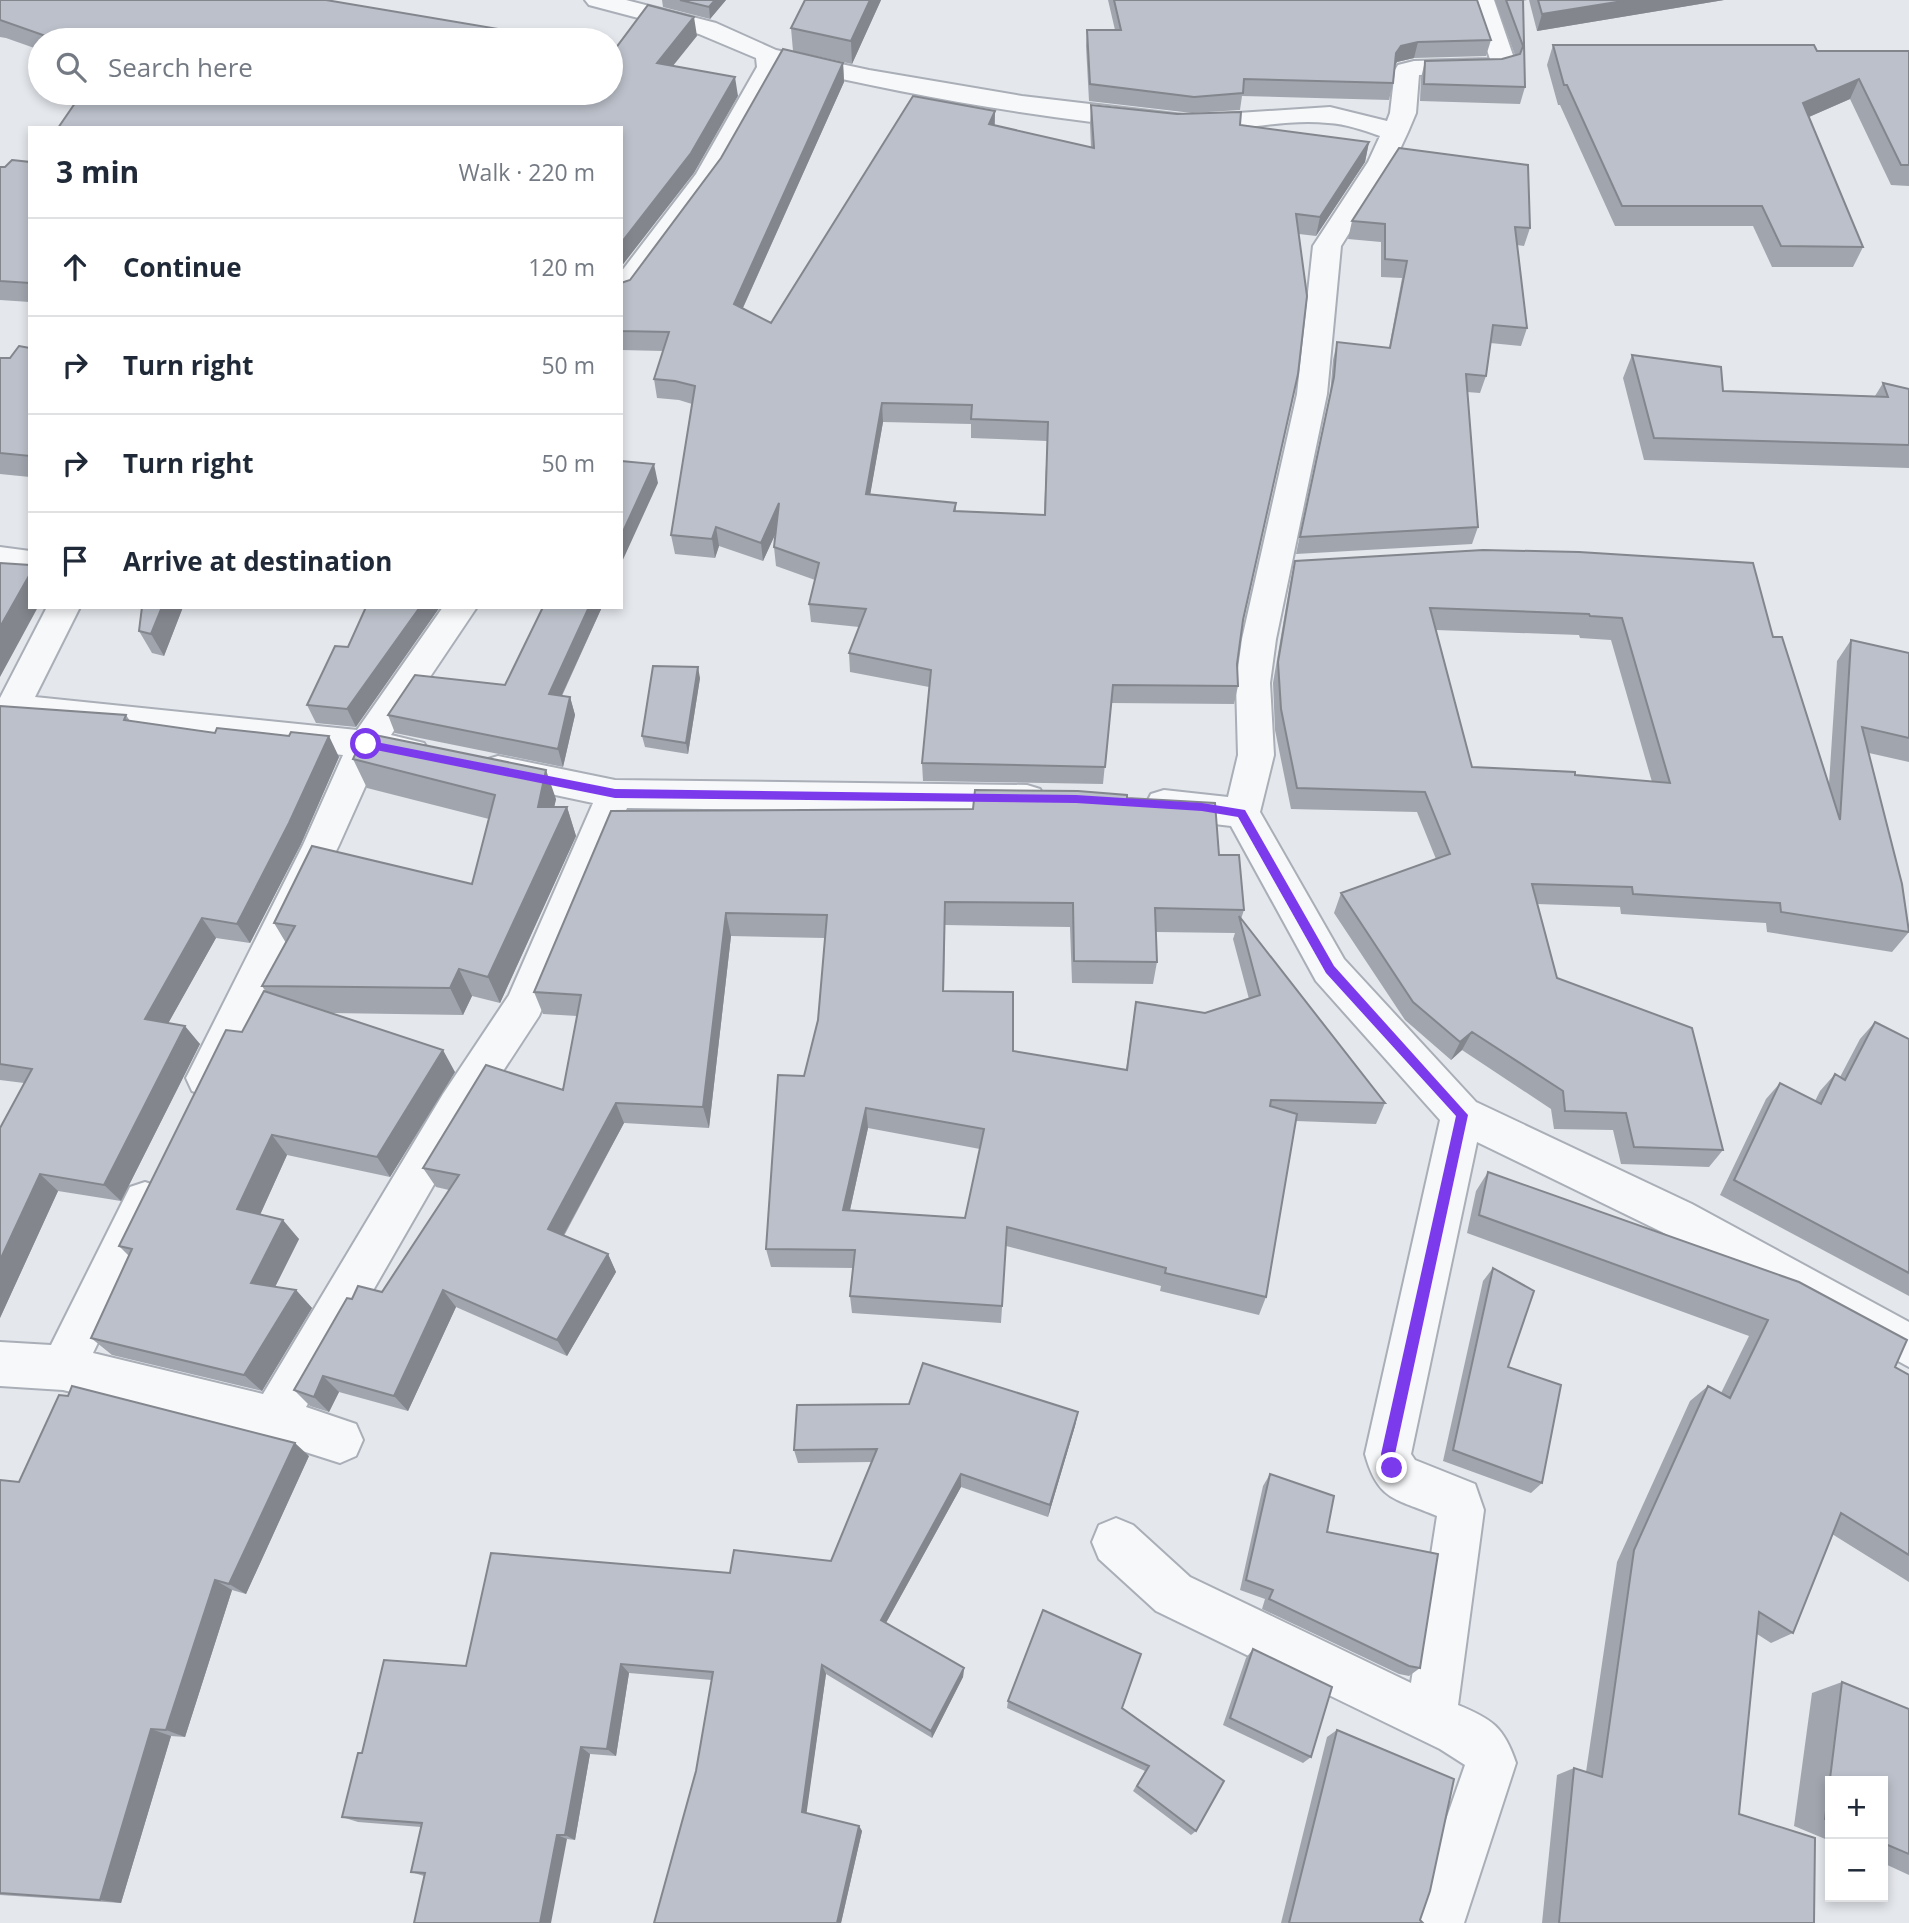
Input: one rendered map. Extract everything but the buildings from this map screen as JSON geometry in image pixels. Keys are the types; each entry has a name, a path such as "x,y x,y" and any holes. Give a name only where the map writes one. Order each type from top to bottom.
{"street":[{"path":"597,0 706,30 768,55 853,76 1178,123 1261,121 1309,114 1352,118 1395,132"},
{"path":"1482,0 1504,64 1407,70 1404,113 1381,162 1328,246 1312,394 1287,569 1253,683 1256,755 1242,813 1330,970 1462,1115 1677,1218 1909,1346"},
{"path":"623,289 708,176 769,67 768,55"},
{"path":"0,558 28,562"},
{"path":"63,609 6,717 366,744 615,794 1062,799"},
{"path":"192,1107 321,845 366,744 460,609"},
{"path":"274,1419 457,1107 525,1004 615,794"},
{"path":"1132,803 1202,807 1242,813"},
{"path":"1431,1719 1461,1510 1458,1501 1399,1476 1392,1468 1388,1454 1462,1115"},
{"path":"63,1368 161,1169"},
{"path":"0,1364 63,1368 274,1419 340,1440"},
{"path":"1116,1542 1173,1594 1483,1745 1490,1753 1491,1763 1437,1923"}],"route":[{"path":"366,744 615,794 1076,799 1202,807 1242,813 1330,970 1462,1115 1388,1454 1392,1468"}]}
